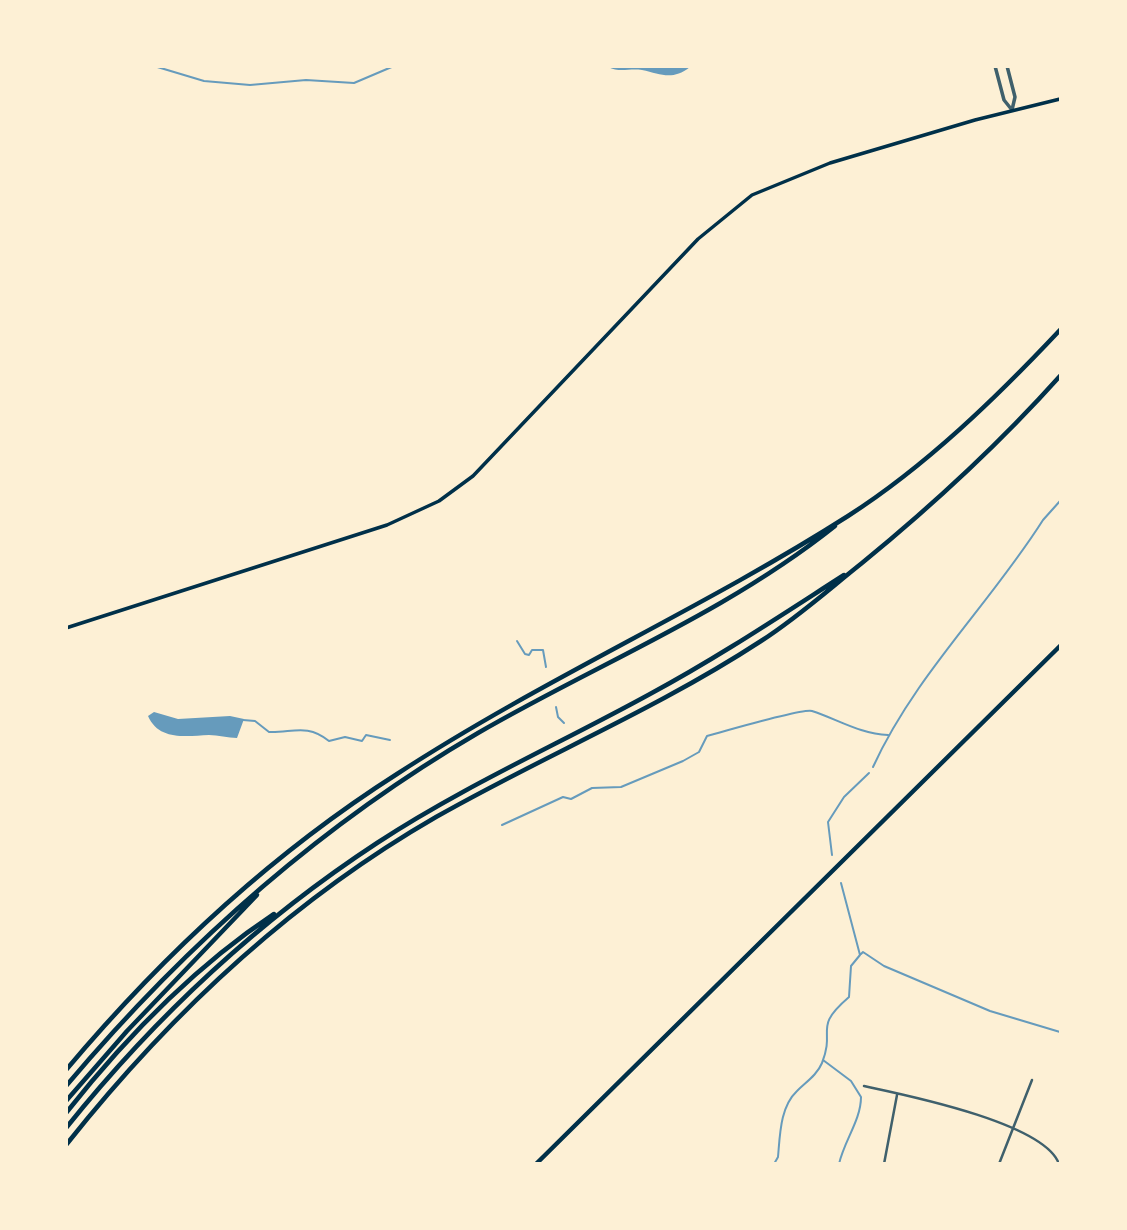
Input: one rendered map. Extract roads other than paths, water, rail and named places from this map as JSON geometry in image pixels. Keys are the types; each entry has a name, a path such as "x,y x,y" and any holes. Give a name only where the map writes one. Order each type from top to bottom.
{"main road":[{"path":"66,628 387,525 439,501 488,461 698,239 741,202 773,184 810,170 1012,110 1060,99"},
{"path":"66,1086 163,979 277,874 350,817 427,764 508,717 735,595 788,562 960,427 1060,330"},
{"path":"66,1145 126,1073 190,1006 251,950 332,886 435,818 717,668 797,616 954,485 1060,376"},
{"path":"66,1070 112,1017 217,915 296,847 371,791 503,709 704,603 850,514"},
{"path":"66,1112 132,1037 192,977 238,939 430,810 676,680 859,565"},
{"path":"536,1164 1060,646"},
{"path":"66,1101 127,1031 277,874"},
{"path":"66,1128 118,1066 183,999 229,956 301,896"}],"street":[{"path":"995,66 1004,100 1012,110"},
{"path":"1007,66 1015,97 1012,110"},
{"path":"999,1164 1032,1080"},
{"path":"864,1086 966,1111 1044,1143 1051,1148 1059,1164"},
{"path":"884,1164 897,1094"}],"water":[{"path":"608,67 690,67 678,74 666,75"},
{"path":"154,712 178,719 230,716 244,719 237,738 182,736 159,730 148,716"}],"waterway":[{"path":"154,66 204,81 250,85 306,80 354,83 394,66"},
{"path":"873,767 890,733 931,671 1060,501"},
{"path":"517,641 525,654 529,655 532,650 543,650 546,667"},
{"path":"556,707 558,717 564,723"},
{"path":"502,825 563,797 571,799 592,788 621,787 683,761 699,752 707,736 779,717 812,711 858,729 888,735"},
{"path":"243,720 255,721 269,732 314,732 329,741 345,737 362,741 366,735 390,740"},
{"path":"832,855 828,822 844,797 869,773"},
{"path":"774,1164 778,1157 787,1105 822,1063 826,1051 828,1023 849,997 851,966 860,955 841,883"},
{"path":"861,954 863,952 884,966 990,1011 1060,1032"},
{"path":"823,1060 851,1081 861,1097 858,1114 839,1164"}]}
